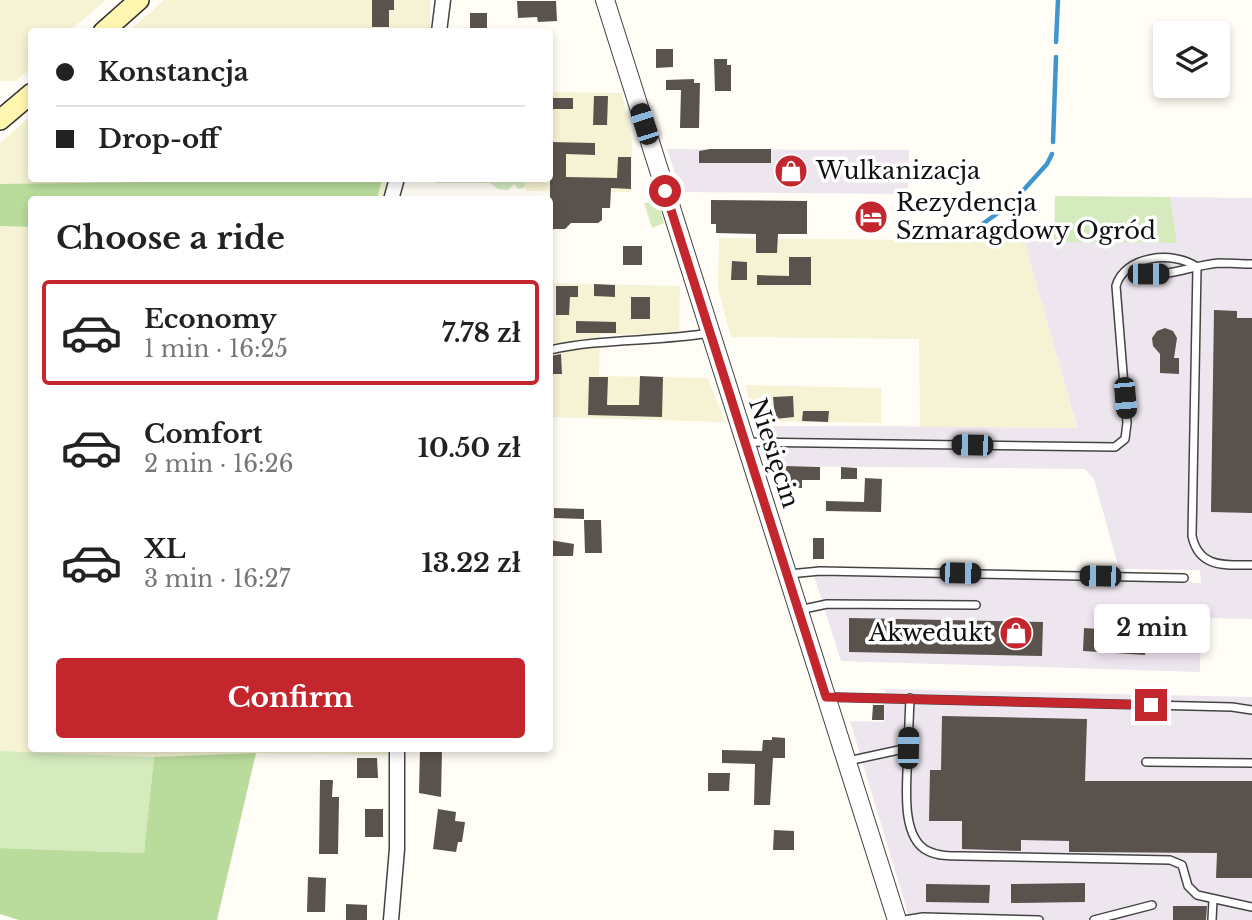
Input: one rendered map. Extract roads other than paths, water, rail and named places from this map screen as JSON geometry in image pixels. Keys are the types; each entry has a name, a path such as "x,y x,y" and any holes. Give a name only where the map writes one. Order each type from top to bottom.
{"main road":[{"path":"108,28 139,0"},
{"path":"0,120 28,96"}],"street":[{"path":"440,28 443,0"},
{"name":"Niesięcin","path":"605,0 785,575 897,920"},
{"path":"391,920 397,849 397,752"}],"lane":[{"path":"745,442 1115,447 1125,439 1127,423 1116,286 1123,272 1132,269 1146,258 1179,258 1197,267"},
{"path":"1132,269 1148,274 1172,275 1219,263 1252,264"},
{"path":"1197,267 1192,536 1201,556 1213,564 1252,565"},
{"path":"553,350 613,340 710,332"},
{"path":"785,575 820,570 1184,578"},
{"path":"798,610 832,604 976,606"},
{"path":"826,697 1232,707 1252,710"},
{"path":"909,698 908,821 916,840 929,852 961,856 1170,860 1182,864 1192,891 1213,900 1252,907"},
{"path":"846,761 908,748"},
{"path":"1146,762 1252,763"},
{"path":"1212,920 1213,900"},
{"path":"1094,920 1152,905"},
{"path":"904,920 923,917 1039,920"}],"waterway":[{"path":"1056,42 1058,0"},
{"path":"1053,142 1056,57"},
{"path":"1019,195 1047,164 1052,154"},
{"path":"964,237 1005,208"}],"place":[{"name":"Wulkanizacja","path":"791,171"},
{"name":"Rezydencja Szmaragdowy Ogród","path":"871,217"},
{"name":"Akwedukt","path":"1016,633"}]}
